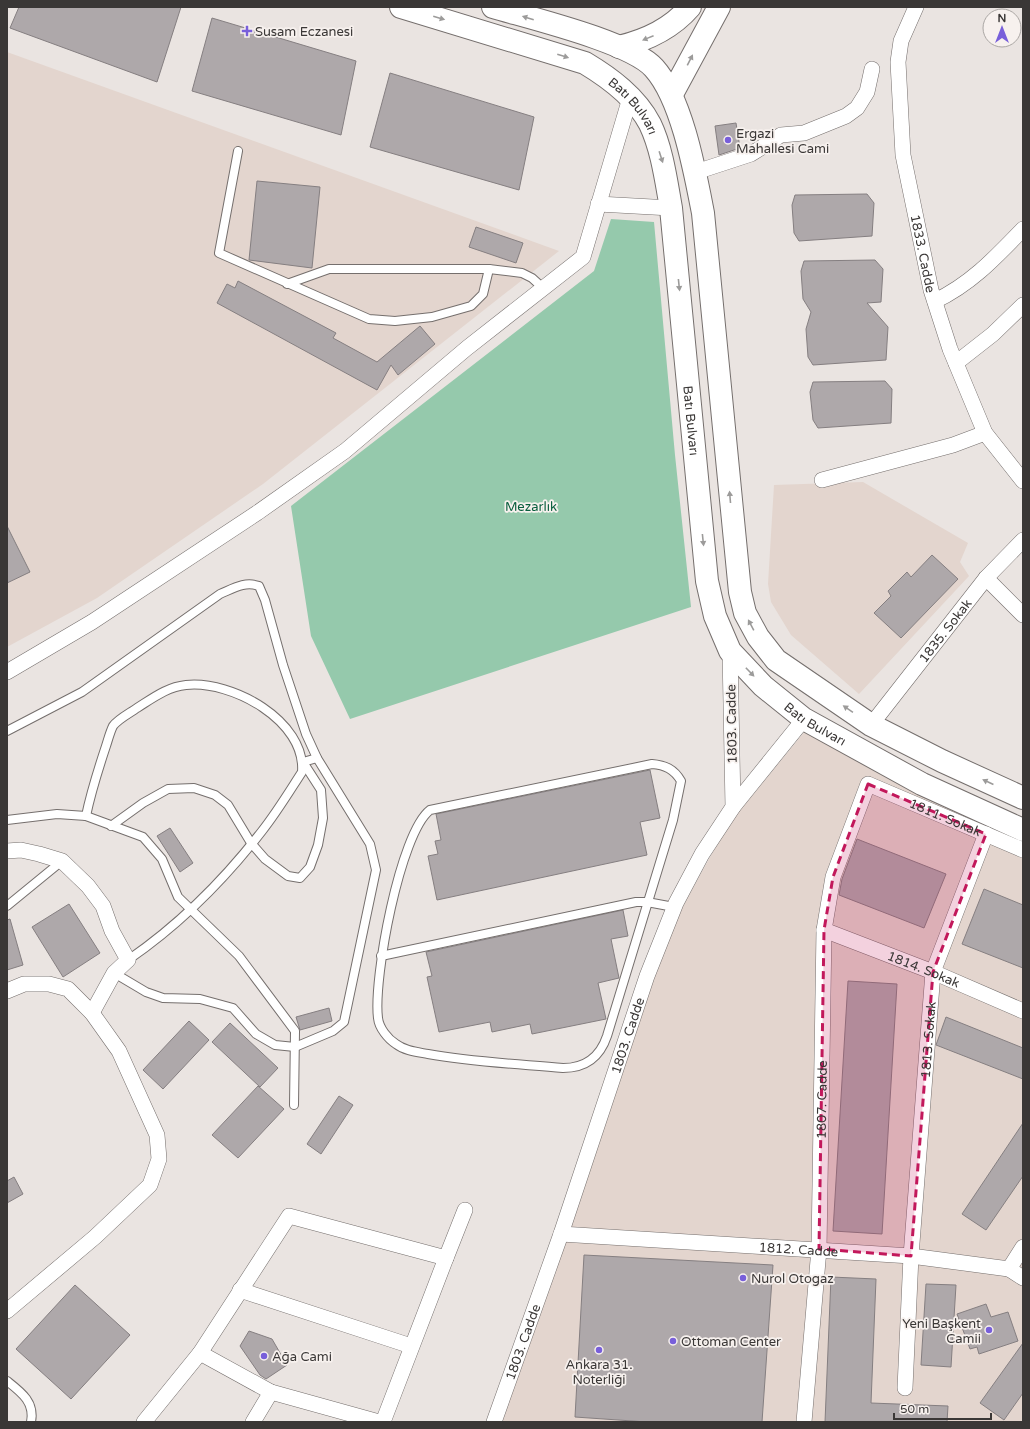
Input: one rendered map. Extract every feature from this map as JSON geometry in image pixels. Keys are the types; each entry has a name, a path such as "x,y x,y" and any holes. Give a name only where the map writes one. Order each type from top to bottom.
{"main road":[{"name":"Batı Bulvarı","path":"401,7 585,63 608,76 630,98 650,124 662,162 671,208 707,581 715,616 730,651 763,686 804,719 922,784 1023,830"},
{"path":"493,7 619,47 653,67 672,94 696,172 703,213 740,592 745,613 758,637 776,660 871,725 942,761 1023,798"},
{"path":"619,47 655,35 670,25 690,7"},
{"path":"672,94 719,7"}],"street":[{"name":"1833. Cadde","path":"916,7 901,41 898,62 903,155 935,301 956,363 985,433 1023,481"},
{"path":"696,172 751,154 781,135 804,133 846,116 857,108 867,92 872,68"},
{"path":"7,672 98,618 257,513 345,451 467,348 583,257 630,98"},
{"path":"598,204 671,208"},
{"path":"935,301 951,293 980,272 1023,229"},
{"path":"956,363 993,334 1023,305"},
{"path":"822,480 953,445 985,433"},
{"name":"1835. Sokak","path":"871,725 986,578 1023,540"},
{"path":"986,578 1023,614"},
{"name":"1803. Cadde","path":"494,1422 561,1234 645,983 674,907 702,854 732,808 730,651"},
{"path":"732,808 804,719"},
{"name":"1811. Sokak","path":"868,784 1023,850"},
{"name":"1807. Cadde","path":"804,1422 819,1249 824,930 833,877 868,784"},
{"name":"1813. Sokak","path":"905,1388 911,1256 933,972 986,834"},
{"path":"7,851 21,850 62,861 88,886 103,906 112,931 128,960 114,973 92,1013"},
{"name":"1814. Sokak","path":"824,930 933,972 1023,1011"},
{"path":"7,992 24,984 49,984 68,989 92,1013 122,1058 156,1135 159,1159 150,1185 95,1237 7,1311"},
{"path":"383,1422 411,1346 465,1210"},
{"path":"144,1422 200,1353 289,1216 446,1258"},
{"name":"1812. Cadde","path":"561,1234 819,1249 911,1256 1009,1269"},
{"path":"1023,1247 1009,1269 1023,1278"},
{"path":"240,1290 411,1346"},
{"path":"200,1353 271,1392 379,1422"},
{"path":"253,1422 271,1392"}],"lane":[{"path":"238,151 219,253 369,319 396,321 432,317 471,306 483,294 489,269"},
{"path":"287,284 329,269 489,269 522,273 532,278 542,288"},
{"path":"7,731 82,692 220,594 243,584 259,586 265,600 283,665 306,734 318,758 370,844 376,870 344,1022 333,1031 295,1047 275,1045 256,1034 233,1008 200,999 164,998 146,992 114,973"},
{"path":"86,816 92,787 113,726 162,692 186,685 207,685 241,694 275,716 297,744 303,762 321,790 323,818 318,844 310,867 300,878 288,876 265,859 251,843 228,805 215,794 194,788 168,789 143,803 111,826"},
{"path":"303,762 318,758"},
{"path":"128,960 148,946 192,909 213,888 263,830 302,772 303,762"},
{"path":"652,764 672,770 681,781 673,820 647,902 604,1044 594,1058 575,1067 563,1068 452,1058 405,1049 397,1045 384,1032 378,1018 380,956 387,921 404,862 418,823 430,810 652,764"},
{"path":"7,820 58,814 86,816 143,837 162,859 178,897 240,956 295,1031 294,1105"},
{"path":"7,906 62,861"},
{"path":"380,956 636,902 647,902 674,907"},
{"path":"7,1381 28,1399 32,1411 32,1422"}],"highlighted area":[{"path":"868,784 986,834 933,972 911,1256 819,1249 824,930 833,877"}],"shaded area":[{"path":"7,52 559,251 263,484 97,598 7,647"},
{"path":"863,482 968,543 960,562 969,576 859,694 791,635 771,602 768,584 774,485"},
{"path":"806,730 1023,838 1023,1422 495,1422 645,974 728,825"}],"green space":[{"name":"Mezarlık","path":"611,219 654,222 675,455 691,607 350,719 311,636 291,506 594,271"}],"building":[{"path":"19,7 181,7 157,82 10,28"},
{"path":"212,18 356,61 341,135 192,91"},
{"path":"390,73 534,117 519,190 370,147"},
{"name":"Ergazi Mahallesi Cami","path":"736,123 740,148 719,155 715,126"},
{"path":"257,181 320,187 312,268 249,260"},
{"path":"867,194 874,203 872,236 799,241 794,233 792,205 795,195"},
{"path":"476,227 523,243 516,263 469,247"},
{"path":"875,260 883,269 881,302 867,303 888,327 886,360 813,365 808,357 806,329 811,312 803,299 801,271 804,261"},
{"path":"238,281 336,333 333,338 377,362 420,326 435,344 398,375 391,365 377,390 217,303 227,284 235,288"},
{"path":"885,381 892,389 891,423 818,428 813,420 810,392 813,382"},
{"path":"7,526 30,572 7,583"},
{"path":"932,555 958,579 901,638 874,613 891,596 888,591 907,572 911,577"},
{"path":"650,770 660,818 640,822 647,855 437,900 428,856 438,854 435,841 441,840 436,814"},
{"path":"170,828 193,863 180,872 157,836"},
{"path":"857,839 946,874 924,928 839,895 842,879"},
{"path":"984,889 1023,905 1023,968 962,944"},
{"path":"69,904 100,953 63,977 32,927"},
{"path":"623,910 628,936 611,939 619,978 598,983 606,1019 532,1034 530,1024 492,1032 490,1022 439,1032 427,977 432,976 426,952"},
{"path":"10,919 23,965 7,970 7,920"},
{"path":"848,981 897,984 882,1234 833,1231"},
{"path":"329,1008 332,1021 300,1030 296,1017"},
{"path":"946,1017 1023,1048 1023,1079 936,1045"},
{"path":"189,1021 209,1040 163,1089 143,1070"},
{"path":"230,1023 278,1068 260,1087 212,1042"},
{"path":"258,1086 284,1109 238,1158 212,1135"},
{"path":"339,1096 353,1105 321,1154 307,1144"},
{"path":"1023,1123 1023,1176 986,1230 962,1214"},
{"path":"14,1177 23,1194 7,1203 7,1181"},
{"name":"Ottoman Center","path":"584,1255 773,1265 762,1422 647,1422 575,1417"},
{"path":"831,1277 876,1279 871,1403 948,1406 947,1422 825,1422"},
{"path":"926,1284 956,1285 951,1367 921,1365"},
{"path":"75,1285 130,1335 71,1399 16,1349"},
{"name":"Yeni Başkent Camii","path":"986,1304 991,1317 1008,1312 1018,1341 979,1354 977,1347 970,1349 957,1314"},
{"name":"Ağa Cami","path":"249,1331 272,1339 287,1365 266,1379 260,1375 240,1346"},
{"path":"1023,1343 1023,1393 1004,1420 980,1403"}],"place":[{"name":"Susam Eczanesi","path":"247,31"},
{"name":"Ergazi Mahallesi Cami","path":"728,140"},
{"name":"Nurol Otogaz","path":"743,1278"},
{"name":"Yeni Başkent Camii","path":"989,1330"},
{"name":"Ottoman Center","path":"673,1341"},
{"name":"Ankara 31. Noterliği","path":"599,1350"},
{"name":"Ağa Cami","path":"264,1356"}]}
